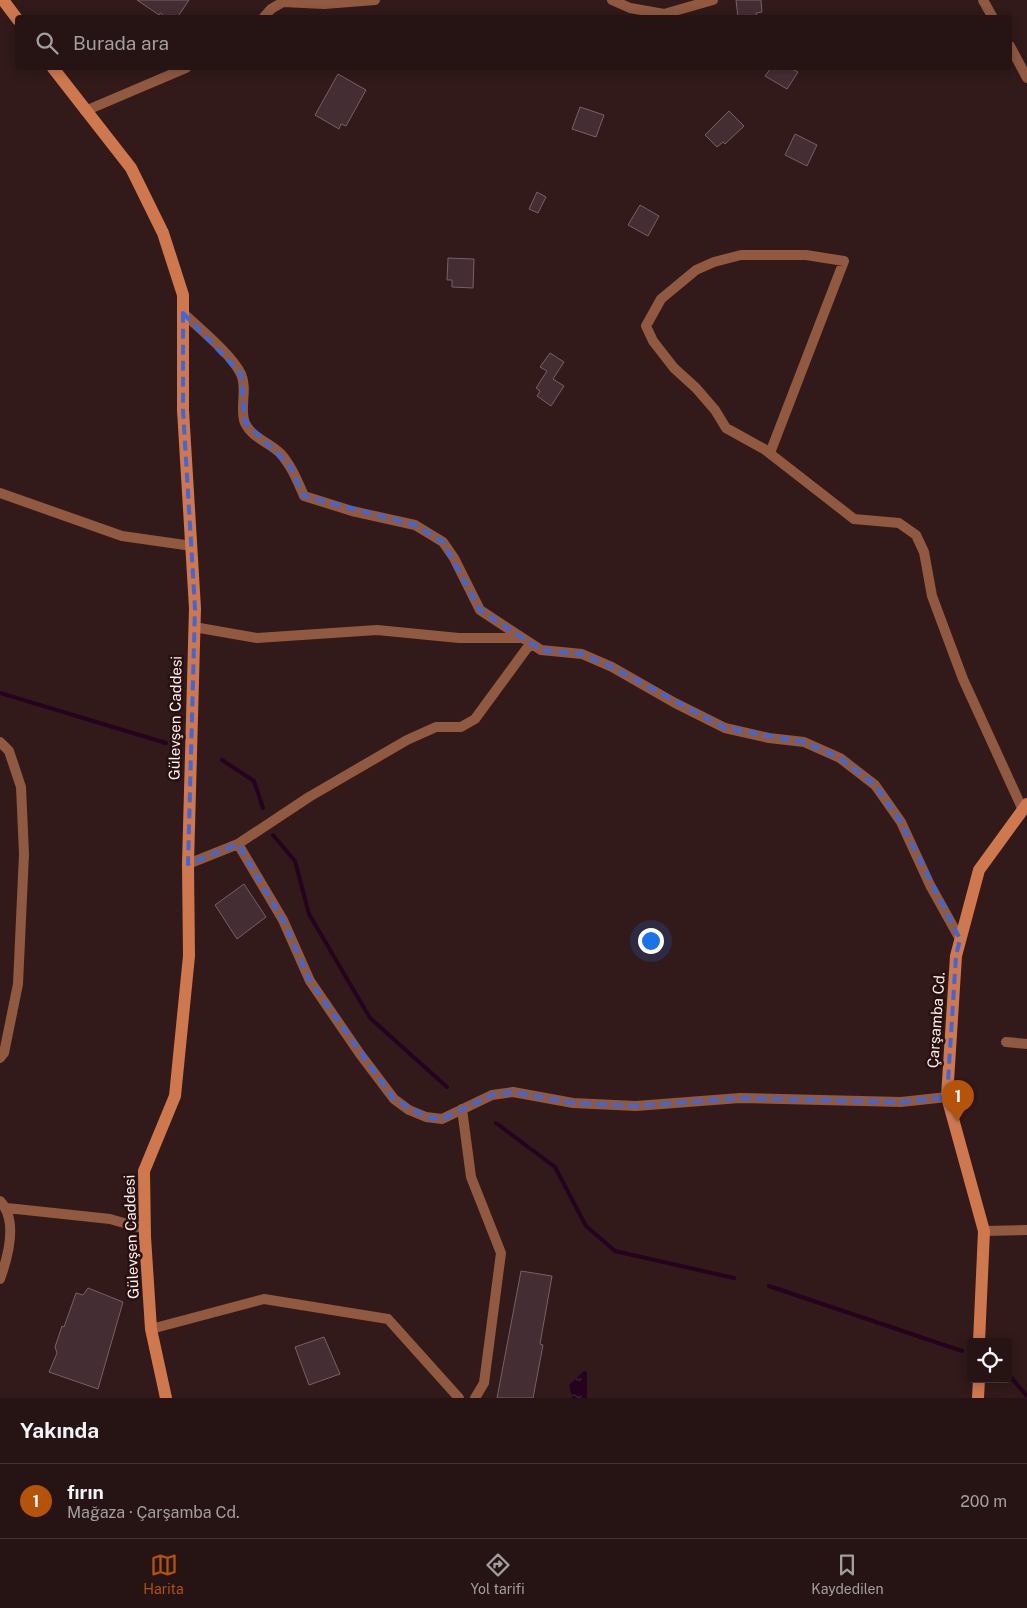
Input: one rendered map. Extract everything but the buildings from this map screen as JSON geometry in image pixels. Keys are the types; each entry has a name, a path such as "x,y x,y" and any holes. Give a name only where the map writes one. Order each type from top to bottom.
{"street":[{"path":"3,0 15,16"},
{"path":"266,15 271,9 283,2 324,4 375,0"},
{"path":"612,0 630,8 664,14 714,0"},
{"path":"983,0 991,15"},
{"path":"1012,50 1027,78"},
{"name":"Gülevşen Caddesi","path":"55,70 131,168 163,233 183,294 183,410 192,546 194,627 188,864 190,956 175,1096 144,1171 145,1229 151,1329 166,1398"},
{"path":"85,110 181,70"},
{"path":"770,453 844,262 806,255 741,255 714,262 696,270 661,299 646,326 653,341 674,368 696,388 726,428 770,453 854,519 899,523 916,534 924,552 932,596 963,679 1025,806"},
{"path":"183,313 215,343 241,374 244,388 245,422 258,438 278,451 290,466 304,496 352,511 415,525 443,542 454,558 465,584 480,610 541,650 582,654 612,666 674,703 725,728 769,738 804,742 840,758 875,785 901,822 930,885 960,939"},
{"path":"0,492 122,536 192,546"},
{"path":"194,627 257,638 377,630 459,638 520,638"},
{"path":"188,864 238,844 310,797 407,740 436,727 461,727 475,719 530,644"},
{"path":"0,742 8,751 21,787 24,854 18,984 4,1053 0,1058"},
{"name":"Çarşamba Cd.","path":"979,1338 984,1231 947,1097 956,956 979,870 1025,806"},
{"path":"238,844 283,920 310,981 389,1092 410,1110 426,1117 442,1119 492,1095 513,1092 573,1103 636,1106 740,1098 901,1102 947,1097"},
{"path":"1006,1042 1027,1044"},
{"path":"462,1109 471,1177 502,1253 484,1383 475,1398"},
{"path":"0,1279 8,1250 3,1204 110,1219 145,1229"},
{"path":"984,1231 1027,1230"},
{"path":"151,1329 264,1299 388,1319 459,1398"},
{"path":"978,1398 979,1383"}],"highlighted area":[{"path":"183,313 241,374 245,422 290,466 304,496 415,525 443,542 480,610 541,650 582,654 612,667 725,728 804,742 840,758 875,785 901,822 960,939 956,956 947,1097 901,1102 740,1098 636,1106 573,1103 513,1092 492,1095 442,1119 426,1117 394,1099 310,981 283,920 238,844 188,864 195,608 183,410"}],"water":[{"path":"584,1371 587,1372 587,1398 572,1398 569,1385"}],"waterway":[{"path":"0,693 166,743"},
{"path":"222,760 254,781 263,808"},
{"path":"273,835 295,861 309,914 370,1018 447,1087"},
{"path":"496,1123 555,1167 586,1226 615,1251 734,1278"},
{"path":"769,1286 962,1351"},
{"path":"1012,1379 1027,1396"}],"place":[{"name":"fırın","path":"958,1121"}]}
